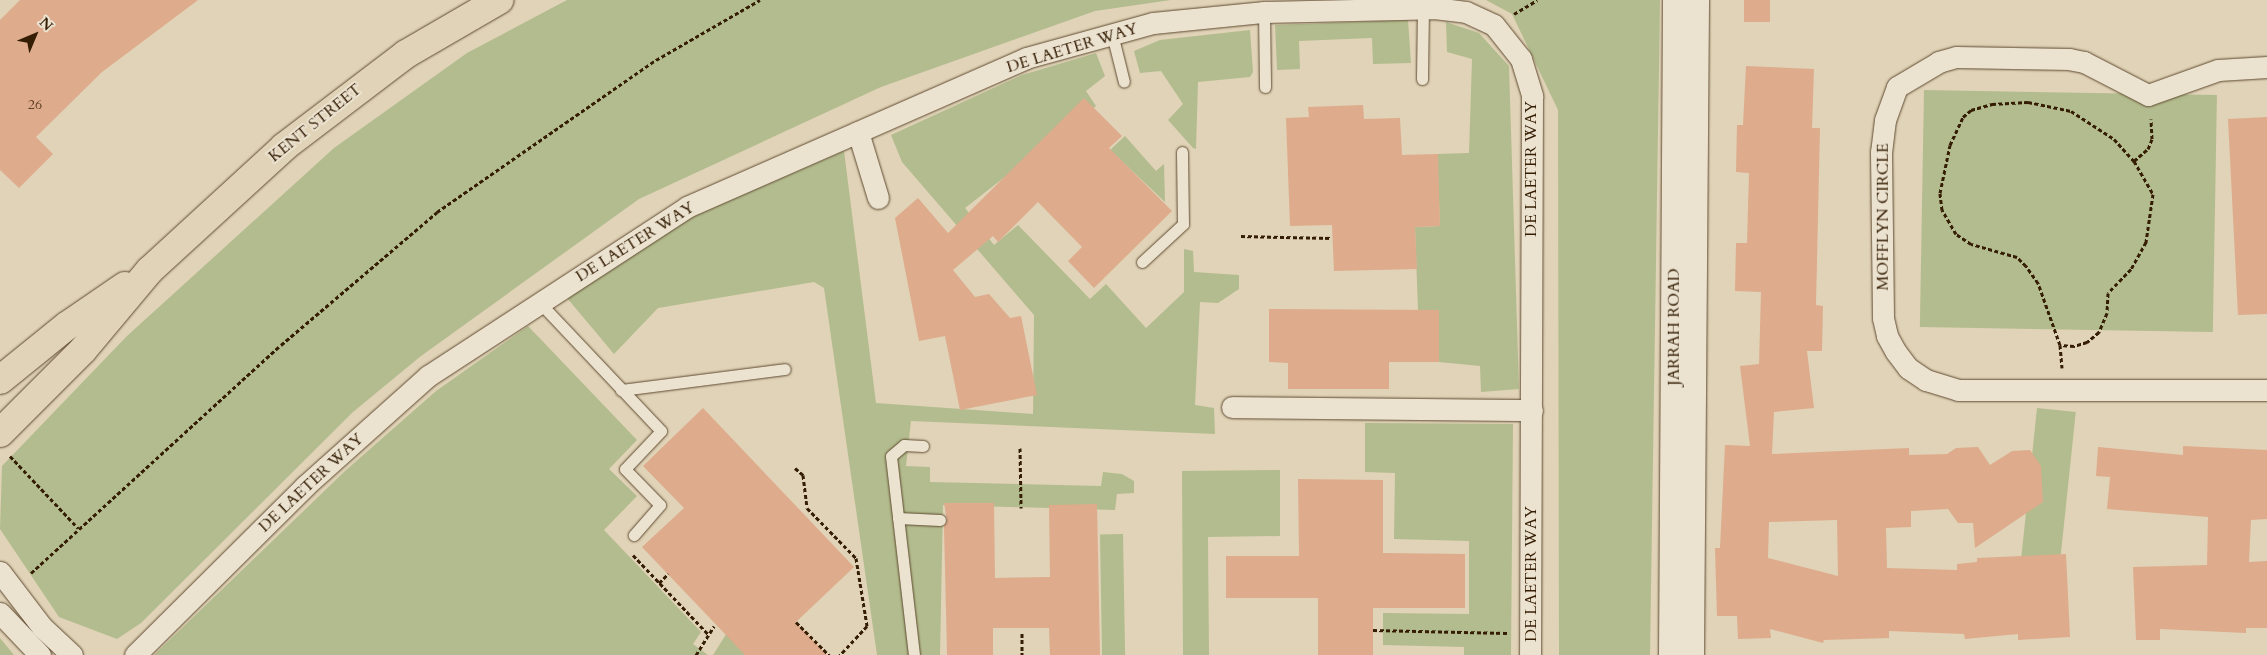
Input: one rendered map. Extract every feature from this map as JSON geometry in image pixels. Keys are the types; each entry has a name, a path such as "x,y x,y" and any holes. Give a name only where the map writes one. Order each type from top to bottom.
{"main road":[{"name":"KENT STREET","path":"4,444 150,270 284,147 350,94 406,54 499,0"},
{"name":"KENT STREET","path":"0,380 68,324 150,270"}],"street":[{"name":"JARRAH ROAD","path":"1672,655 1676,0"},
{"name":"JARRAH ROAD","path":"1691,655 1696,0"},
{"name":"DE LAETER WAY","path":"135,655 305,486 428,376 687,207 1026,58 1153,22 1264,12 1423,8 1466,12 1494,25 1521,59 1532,96 1530,655"},
{"name":"MOFFLYN CIRCLE","path":"2148,95 2084,62 2069,59 1956,57 1939,62 1897,87 1885,120 1880,152 1883,318 1887,336 1908,368 1943,388 2267,390"},
{"path":"2148,95 2218,70 2267,67"},
{"path":"858,132 878,198"},
{"path":"1232,407 1532,410"},
{"path":"0,572 42,627 72,655"},
{"path":"0,613 40,655"}],"lane":[{"path":"1422,79 1423,8"},
{"path":"1264,12 1265,86"},
{"path":"1112,34 1124,82"},
{"path":"1142,262 1183,224 1182,152"},
{"path":"540,302 661,431 625,469 660,505 634,535"},
{"path":"621,390 785,369"},
{"path":"914,655 891,456 904,445 923,446"},
{"path":"898,518 940,520"}],"path":[{"path":"13,590 78,528 281,345 437,212 656,60 760,0"},
{"path":"2134,160 2148,149 2152,139 2148,95"},
{"path":"2060,345 2074,346 2087,342 2099,332 2107,314 2108,294 2132,269 2146,242 2153,194 2134,160 2095,125 2071,111 2049,105 1992,104 1971,110 1953,138 1940,193 1942,210 1956,234 1971,244 2017,256 2038,283 2060,345 2064,388"},
{"path":"1241,236 1332,238"},
{"path":"4,444 78,528"},
{"path":"1020,448 1020,508"},
{"path":"795,468 802,475 807,508 856,558 868,626 840,655"},
{"path":"634,535 624,545 709,635"},
{"path":"659,583 668,574"},
{"path":"796,622 829,655"},
{"path":"696,655 714,626"},
{"path":"1373,630 1530,634"},
{"path":"1022,633 1022,655"}],"green space":[{"path":"567,0 1171,0 1095,11 881,87 639,199 421,356 353,412 141,623 117,639 59,617 0,529 2,466 127,336 334,148 467,53"},
{"path":"1486,0 1660,0 1650,655 1559,655 1558,110 1512,14"},
{"path":"1408,20 1411,63 1373,64 1372,38 1299,41 1300,69 1277,70 1275,25"},
{"path":"1446,22 1479,33 1509,66 1519,389 1481,392 1480,366 1439,362 1439,310 1418,310 1415,227 1440,226 1437,154 1469,153 1472,59 1447,52"},
{"path":"1250,30 1253,72 1250,77 1198,82 1196,149 1193,148 1168,120 1183,104 1161,71 1140,73 1134,51 1160,40"},
{"path":"1096,53 1105,76 1086,91 1096,106 965,208 994,245 1018,225 1090,299 1106,284 1146,328 1184,292 1184,249 1193,251 1194,272 1239,275 1239,289 1218,303 1200,302 1195,405 1214,408 1215,434 911,421 906,466 930,467 930,482 1101,486 1103,472 1122,474 1134,481 1134,493 1117,494 1115,510 943,505 940,655 877,655 824,288 814,282 658,308 614,354 567,298 683,221 844,151 876,403 1033,414 1034,315 902,162 891,135 1022,75"},
{"path":"1924,90 2217,95 2213,332 1920,327"},
{"path":"1125,136 1156,171 1164,164 1165,202 1110,150"},
{"path":"528,326 637,440 609,469 637,496 604,530 701,632 693,644 708,655 154,655 345,471 436,391"},
{"path":"2037,408 2076,412 2052,637 2013,633"},
{"path":"1365,423 1513,424 1511,655 1464,655 1464,647 1383,645 1383,613 1469,614 1469,541 1394,539 1395,473 1365,472"},
{"path":"1280,470 1280,536 1208,537 1209,655 1183,655 1182,471"},
{"path":"1100,534 1123,534 1125,655 1102,655"},
{"path":"727,633 748,655 713,655"},
{"path":"0,638 14,655 0,655"}],"building":[{"path":"20,0 198,0 102,72 36,137 53,154 19,188 0,170 0,20"},
{"path":"1744,0 1770,0 1770,22 1744,22"},
{"path":"1746,66 1814,69 1812,128 1820,128 1816,305 1823,306 1822,351 1807,351 1814,408 1774,412 1772,454 1909,448 1909,455 1947,454 1956,448 1978,447 1990,465 2012,451 2030,450 2041,466 2043,502 1975,548 1973,523 1958,523 1948,509 1911,511 1911,527 1886,528 1887,568 1957,570 1957,564 1977,562 1977,558 2066,554 2070,637 2018,640 2018,634 1965,639 1964,634 1889,631 1889,638 1824,640 1823,643 1770,629 1771,638 1738,639 1737,616 1717,616 1715,548 1720,548 1725,445 1750,446 1740,366 1759,364 1761,292 1735,291 1736,243 1747,243 1749,173 1736,172 1737,125 1743,125","holes":["1837,520 1838,576 1768,558 1769,522"]},
{"path":"1084,98 1122,136 1109,148 1172,211 1094,288 1068,261 1082,247 1038,202 998,242 993,236 953,270 975,297 989,294 1010,318 1021,316 1037,395 960,410 945,336 919,341 895,218 918,198 948,233"},
{"path":"1363,105 1364,119 1400,118 1402,155 1438,154 1440,226 1415,227 1417,269 1334,271 1332,225 1290,226 1286,118 1309,117 1308,107"},
{"path":"2267,117 2267,314 2238,315 2228,119"},
{"path":"1269,309 1439,310 1439,362 1389,362 1389,389 1288,389 1288,363 1269,362"},
{"path":"703,408 854,567 796,622 827,655 745,655 642,547 684,508 643,466"},
{"path":"2183,446 2267,450 2267,519 2251,520 2249,562 2267,561 2267,628 2246,628 2246,633 2160,629 2160,640 2136,640 2133,567 2207,565 2208,517 2107,509 2110,477 2096,476 2098,447 2183,455"},
{"path":"1298,479 1383,480 1383,553 1465,554 1465,608 1373,608 1373,655 1318,655 1318,598 1226,598 1226,556 1299,556"},
{"path":"944,503 994,503 995,578 1050,577 1049,505 1097,504 1100,655 1050,655 1049,628 993,628 993,655 947,655 944,526 947,520"}]}
